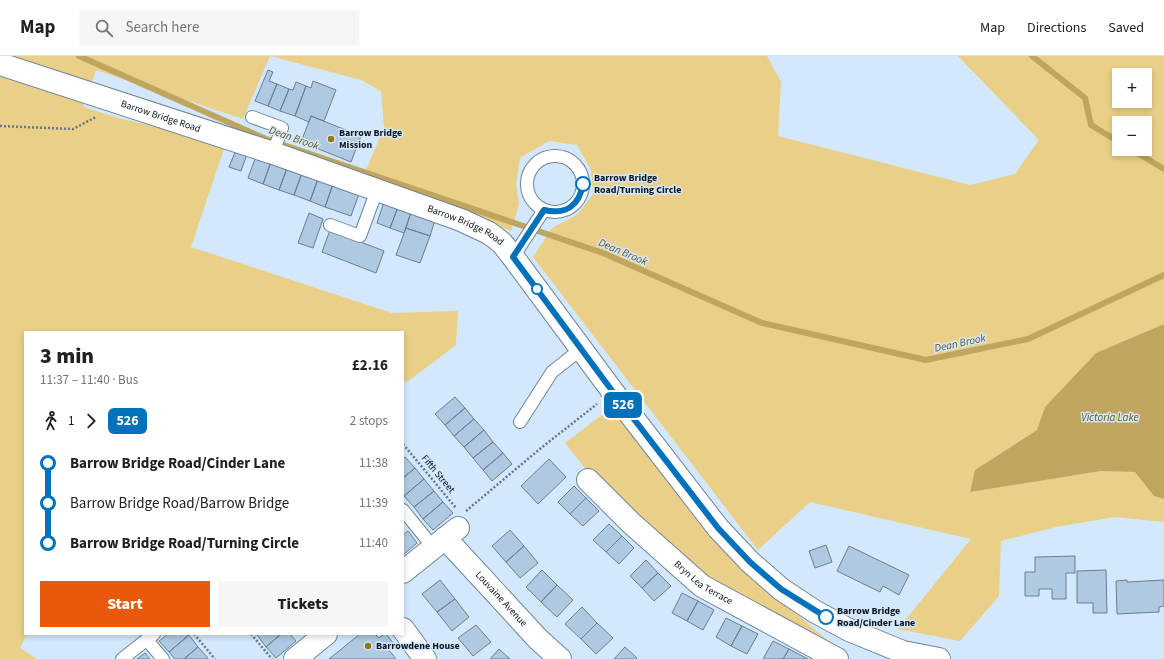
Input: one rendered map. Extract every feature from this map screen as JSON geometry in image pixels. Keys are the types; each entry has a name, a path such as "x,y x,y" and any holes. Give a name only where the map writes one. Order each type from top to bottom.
{"street":[{"name":"Barrow Bridge Road","path":"0,64 273,154 461,220 489,233 502,243 517,251 581,349 718,528 750,562 781,589 814,611 849,630 900,656 939,659"},
{"name":"Bryn Lea Terrace","path":"588,480 631,523 702,586 837,659"},
{"path":"404,571 451,527"},
{"name":"Louvaine Avenue","path":"451,527 538,639 560,659"},
{"path":"404,630 425,659"},
{"path":"295,659 325,635"}],"lane":[{"path":"252,117 282,128 273,154"},
{"path":"554,156 563,157 578,167 582,175 582,193 577,201 562,211 553,212 544,210 530,197 527,188 531,170 537,163 545,158 554,156"},
{"path":"330,226 360,236 377,190"},
{"path":"517,251 544,210"},
{"path":"520,422 552,372 581,349"},
{"path":"404,510 451,527"},
{"path":"122,659 150,637 163,659"}],"path":[{"path":"0,126 73,129 122,104"},
{"path":"451,527 540,448 600,402"},
{"name":"Fifth Street","path":"404,446 451,527"},
{"path":"195,635 215,659"},
{"path":"252,635 272,659"}],"shaded area":[{"path":"0,56 270,56 243,119 96,70 83,107 122,119 226,143 191,247 392,313 458,311 456,345 407,382 404,380 404,331 24,331 24,635 26,635 20,648 37,659 0,659"},
{"path":"270,56 767,56 781,82 778,136 970,185 1015,174 1039,140 958,56 1164,56 1164,324 1096,353 1045,407 1037,430 975,470 970,492 1101,471 1135,472 1154,496 1164,499 1164,522 1115,517 1056,527 1001,541 999,596 960,641 898,629 971,539 810,502 758,550 533,257 552,228 578,214 593,194 591,170 577,145 549,141 520,158 516,184 519,204 511,231 363,177 384,128 381,91 361,80"},
{"path":"611,408 791,609 827,640 743,600 680,560 588,472 565,443"}],"water":[{"name":"Victoria Lake","path":"1164,324 1164,499 1154,496 1135,472 1101,471 970,492 975,470 1037,430 1045,407 1096,353"}],"building":[{"path":"268,70 273,72 269,81 277,84 268,106 255,101"},
{"path":"313,81 336,90 324,121 311,116 309,122 295,116 306,86 311,88"},
{"path":"296,82 306,86 295,116 280,111 289,89 293,90"},
{"path":"277,84 289,89 280,111 268,106"},
{"name":"Barrow Bridge Mission","path":"311,116 361,136 351,162 301,142"},
{"path":"236,150 247,154 241,171 229,167"},
{"path":"256,156 271,162 263,184 248,178"},
{"path":"271,162 287,168 279,190 263,184"},
{"path":"287,168 302,173 294,195 279,190"},
{"path":"302,173 318,179 310,201 294,195"},
{"path":"318,179 333,184 325,207 310,201"},
{"path":"333,184 359,194 351,216 325,207"},
{"path":"384,202 398,207 390,228 377,223"},
{"path":"398,207 411,212 404,233 390,228"},
{"path":"411,212 435,220 430,236 406,228"},
{"path":"309,213 323,219 313,248 298,243"},
{"path":"406,228 430,236 420,263 396,255"},
{"path":"330,230 384,251 376,273 322,252"},
{"path":"455,397 465,408 445,425 435,414"},
{"path":"465,408 474,419 454,436 445,425"},
{"path":"474,419 484,430 464,447 454,436"},
{"path":"484,430 493,442 473,458 464,447"},
{"path":"493,442 503,453 483,470 473,458"},
{"path":"503,453 512,464 492,481 483,470"},
{"path":"405,457 415,468 404,477"},
{"path":"549,459 566,477 538,504 521,486"},
{"path":"415,468 424,479 404,496 404,477"},
{"path":"424,479 434,491 414,507 404,496"},
{"path":"574,486 586,498 570,514 558,502"},
{"path":"434,491 443,502 423,519 414,507"},
{"path":"586,498 599,511 583,526 570,514"},
{"path":"443,502 453,513 433,530 423,519"},
{"path":"609,524 622,536 606,552 593,540"},
{"path":"510,530 524,546 506,562 492,546"},
{"path":"408,531 417,543 404,554 404,534"},
{"path":"622,536 634,548 619,564 606,552"},
{"path":"826,545 832,562 815,568 809,551"},
{"path":"524,546 538,563 520,578 506,562"},
{"path":"849,546 909,575 899,595 883,586 880,592 837,571"},
{"path":"1075,556 1075,573 1066,573 1066,599 1052,599 1052,589 1039,589 1039,596 1025,596 1025,572 1035,572 1035,557"},
{"path":"646,560 658,573 642,588 630,576"},
{"path":"542,570 557,585 541,602 526,587"},
{"path":"1106,570 1107,613 1093,613 1093,603 1077,603 1077,571"},
{"path":"658,573 671,586 654,601 642,588"},
{"path":"440,580 455,599 437,612 422,594"},
{"path":"1127,580 1127,582 1164,580 1164,606 1159,607 1159,612 1117,614 1116,581"},
{"path":"557,585 573,600 557,617 541,602"},
{"path":"682,593 698,601 687,621 672,613"},
{"path":"455,599 469,617 452,631 437,612"},
{"path":"698,601 714,610 703,630 687,621"},
{"path":"582,607 597,623 581,639 565,624"},
{"path":"726,618 742,626 731,646 716,637"},
{"path":"597,623 613,638 596,654 581,639"},
{"path":"476,625 491,642 473,656 458,638"},
{"path":"742,626 758,634 747,654 731,646"},
{"path":"167,635 189,635 169,652 159,641"},
{"path":"189,635 198,647 184,659 175,659 169,652"},
{"path":"257,635 280,635 266,647"},
{"path":"280,635 291,635 296,641 276,658 266,647"},
{"name":"Barrowdene House","path":"359,635 376,635 379,638 383,635 387,635 394,644 388,649 396,659 329,659"},
{"path":"773,641 789,649 783,659 763,659"},
{"path":"198,647 208,658 184,659"},
{"path":"625,647 637,658 614,659"},
{"path":"499,649 510,659 490,659"},
{"path":"789,649 808,659 783,659"},
{"path":"145,653 150,659 137,659"}],"waterway":[{"name":"Dean Brook","path":"79,56 266,139 603,253 762,323 926,360 1028,339 1164,275"},
{"path":"1032,56 1085,98 1091,125 1112,138"},
{"path":"1143,156 1164,169"}],"bus line":[{"name":"526","path":"583,184 582,193 577,201 570,207 562,211 553,212 544,210 513,257 613,392 718,528 750,562 781,589 814,611 826,617"}],"place":[{"name":"Barrow Bridge Mission","path":"331,139"},
{"name":"Barrow Bridge Road/Turning Circle","path":"583,184"},
{"name":"Barrow Bridge Road/Cinder Lane","path":"826,617"},
{"name":"Barrowdene House","path":"368,646"}]}
